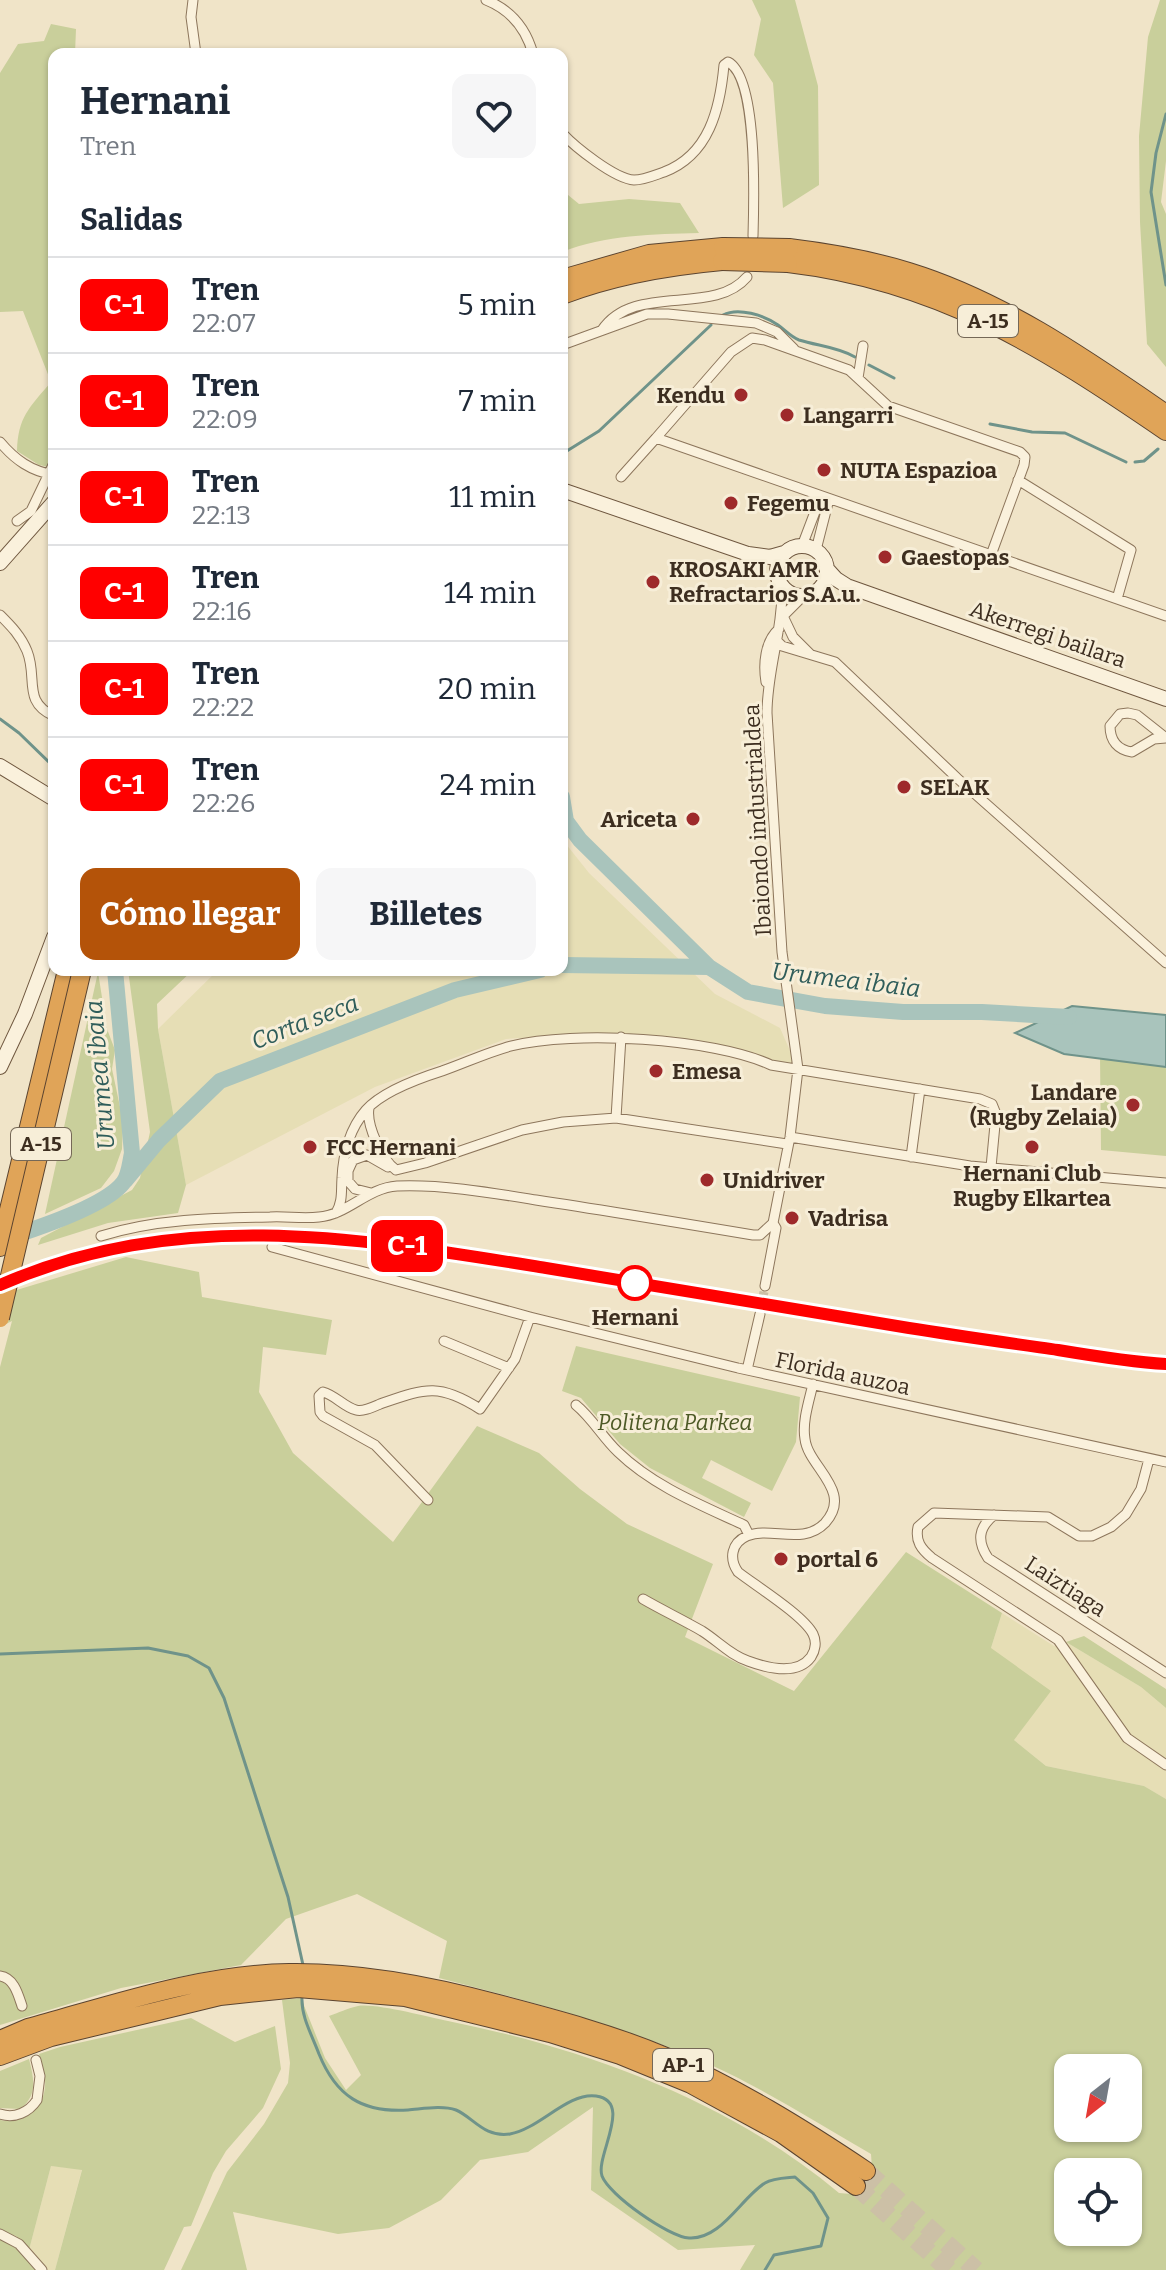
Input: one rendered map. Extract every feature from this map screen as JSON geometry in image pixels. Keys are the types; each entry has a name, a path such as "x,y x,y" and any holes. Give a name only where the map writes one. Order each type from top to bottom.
{"highway":[{"name":"A-15","path":"568,277 649,254 789,256 867,261 941,284 1015,318 1118,390 1166,431"},
{"name":"A-15","path":"568,293 618,277 686,265 722,254"},
{"name":"A-15","path":"1118,390 1166,414"},
{"path":"1118,390 1166,407"},
{"path":"1118,390 1166,440"},
{"name":"A-15","path":"0,1247 66,976"},
{"name":"A-15","path":"0,1318 81,976"},
{"name":"AP-1","path":"0,2039 28,2028 176,1998 298,1988 479,2006 565,2022 666,2057 802,2128 861,2178"},
{"name":"AP-1","path":"0,2056 176,1998"}],"main road":[{"path":"568,492 748,554 770,557 794,547 809,548 825,561 824,583 804,595 788,592 748,554"},
{"path":"0,563 48,509"},
{"path":"780,583 778,565 784,553"},
{"path":"826,568 847,586 915,612"},
{"path":"819,588 915,612"},
{"name":"Akerregi bailara","path":"915,612 1166,699"},
{"path":"0,766 48,795"},
{"path":"0,1067 25,1014 48,953"}],"street":[{"path":"193,0 191,17 195,48"},
{"path":"486,0 505,9 515,19 524,30 531,48"},
{"path":"568,137 622,177 635,180 672,169 690,158 710,129 721,94 724,65 728,62 737,66 748,104 754,173 753,236"},
{"path":"602,330 610,319 643,304 723,292 747,277"},
{"path":"568,343 647,314 721,317 756,323 777,332 797,351"},
{"path":"621,477 740,344 752,338 765,340 849,370 888,406 1020,452 1025,457 991,555"},
{"path":"858,378 863,346"},
{"path":"656,438 1166,616"},
{"path":"0,442 16,459 48,475"},
{"path":"1018,480 1131,550 1117,599"},
{"path":"17,521 31,511 48,481"},
{"path":"809,548 827,515 825,498"},
{"path":"809,548 825,498"},
{"path":"827,515 848,506"},
{"path":"780,583 783,616 793,637 810,654"},
{"path":"767,685 764,668 773,634 783,616 804,595"},
{"path":"0,615 22,639 29,654 35,703 48,713"},
{"name":"Ibaiondo industrialdea","path":"779,628 767,685 767,713 785,968 798,1069"},
{"path":"767,650 778,642 801,647 810,654"},
{"path":"778,642 835,662 957,778 1166,963"},
{"path":"771,670 795,650"},
{"path":"1128,713 1137,715 1166,738 1154,739 1132,752 1125,751 1114,742 1110,726 1120,714 1128,713"},
{"path":"616,1118 621,1037"},
{"path":"336,1213 340,1206 348,1144 358,1121 371,1105 419,1078 513,1046 561,1039 621,1037 716,1049 754,1057 771,1065 980,1099 992,1104 996,1114 991,1167"},
{"path":"760,1235 773,1223 780,1193 798,1069"},
{"path":"911,1157 920,1089"},
{"path":"371,1105 369,1121 386,1160 396,1170"},
{"path":"353,1201 355,1189 347,1176 356,1158 367,1155 396,1170 522,1130 563,1122 616,1118 991,1167 1166,1183"},
{"path":"101,1236 131,1226 165,1222 271,1216 316,1218 336,1213 371,1193 388,1187 405,1186 493,1193 760,1235"},
{"path":"342,1187 353,1201"},
{"path":"355,1189 371,1193"},
{"path":"765,1286 776,1228 773,1223"},
{"path":"760,1235 771,1254"},
{"name":"Florida auzoa","path":"272,1247 530,1317 1166,1464"},
{"name":"Florida auzoa","path":"748,1365 760,1314"},
{"path":"428,1500 375,1445 323,1416 319,1396 323,1392 356,1410 365,1410 411,1394 444,1390 480,1409 515,1359 530,1317"},
{"path":"444,1341 509,1368"},
{"path":"643,1599 749,1661 797,1669 807,1662 816,1643 813,1634 787,1609 738,1572 732,1563 733,1551 749,1535 811,1532 828,1520 832,1510 831,1485 804,1441 813,1384"},
{"path":"576,1405 618,1452 638,1469 659,1483 744,1525 749,1535"},
{"path":"1149,1459 1141,1489 1126,1514 1111,1527 1092,1536 1079,1536 1048,1517 934,1513 918,1527 918,1542 932,1558 1058,1640 1127,1738 1166,1765"},
{"name":"Laiztiaga","path":"994,1515 986,1521 979,1539 988,1558 1166,1673"},
{"path":"0,1976 13,1984 22,2006"},
{"path":"0,2114 16,2116 37,2100 40,2076 36,2060"},
{"path":"0,2234 19,2244 42,2270"}],"shaded area":[{"path":"568,847 589,873 715,994 780,1028 798,1069 601,1033 506,1039 375,1087 186,1185 158,1029 212,976 568,976"},
{"path":"1002,1613 1054,1646 1066,1642 1141,1687 1166,1708 1166,1799 1144,1786 1046,1766 1014,1740 991,1648"},
{"path":"51,2166 82,2169 55,2270 47,2270 29,2250"}],"green space":[{"path":"752,0 795,0 818,86 819,185 783,208 773,83 754,55 761,19"},
{"path":"1160,0 1166,0 1166,161 1161,202 1166,214 1166,367 1147,344 1140,222 1139,136 1148,37"},
{"path":"51,24 76,29 75,48 48,48 48,374 23,311 0,312 0,73 18,44 44,41"},
{"path":"568,195 579,204 629,199 680,203 699,233 647,235 568,250"},
{"path":"48,386 48,467 39,465 17,451 22,421"},
{"path":"99,976 107,1029 115,1050 112,1069 123,1121 122,1149 114,1171 101,1188 45,1214"},
{"path":"129,976 187,976 157,1004 158,1029 186,1185 178,1213 108,1223 38,1245 41,1238 132,1190 140,1178 150,1132"},
{"name":"Landare (Rugby Zelaia)","path":"1100,1055 1166,1061 1166,1156 1101,1150"},
{"path":"126,1257 199,1272 202,1297 332,1320 326,1355 263,1347 259,1392 293,1453 393,1542 477,1426 539,1453 627,1524 713,1564 685,1637 794,1691 906,1552 1002,1613 991,1648 1051,1691 1014,1740 1046,1766 1144,1786 1166,1799 1166,2270 740,2270 755,2245 678,2250 591,2190 593,2107 528,2152 480,2160 441,2200 389,2228 338,2234 233,2212 247,2270 181,2270 227,2172 264,2124 288,2083 290,2063 282,2000 301,1998 325,2058 346,2090 361,2075 329,2016 358,2006 376,2007 552,2047 654,2083 751,2131 839,2193 851,2194 872,2168 871,2154 752,2085 678,2051 577,2016 439,1978 447,1941 357,1894 286,1919 241,1965 121,1988 0,2025 0,1367 12,1321 0,1327 0,1295"},
{"name":"Politena Parkea","path":"576,1346 800,1397 796,1442 772,1491 711,1460 702,1478 751,1503 744,1517 650,1468 620,1444 581,1398 562,1391"},
{"path":"1084,1636 1166,1689 1166,1708 1141,1687 1066,1642"},
{"path":"191,2018 235,2042 275,2026 281,2069 263,2108 226,2151 213,2173 191,2226 184,2227 164,2270 55,2270 82,2170 51,2166 29,2250 16,2236 0,2231 0,2120 24,2118 41,2102 45,2082 39,2054"},
{"path":"29,2059 33,2080 30,2098 20,2109 0,2108 0,2071"},
{"path":"0,2239 16,2248 36,2270 0,2270"}],"water":[{"path":"1072,1006 1166,1015 1166,1067 1064,1054 1015,1033"}],"waterway":[{"path":"1166,114 1156,153 1151,192 1166,285"},
{"path":"723,315 736,312 758,315 799,340 855,357"},
{"path":"568,450 599,431 711,325"},
{"path":"869,365 894,378"},
{"path":"990,424 1032,432 1065,433 1126,462"},
{"path":"1135,462 1144,461 1158,449"},
{"path":"0,719 48,761"},
{"name":"Urumea ibaia","path":"568,824 580,840 709,967 748,992 825,1006 903,1012 1069,1017"},
{"name":"Corta seca","path":"568,965 709,967"},
{"name":"Urumea ibaia","path":"10,1237 87,1208 114,1192 127,1177 132,1153 116,976"},
{"name":"Corta seca","path":"125,1181 159,1140 220,1081 455,990 514,976"},
{"path":"0,1654 148,1648 188,1656 209,1668 224,1698 288,1897 303,1965"},
{"path":"302,1997 305,2019 326,2069 343,2091 364,2105 392,2110 456,2110 486,2130 510,2134 585,2096 607,2100 613,2118 603,2156 602,2176 627,2204 680,2236 700,2237 711,2232 765,2183 795,2177 813,2193 828,2218 821,2246 774,2255 765,2270"}],"tunnel":[{"path":"760,1314 765,1286"},
{"path":"866,2171 976,2270"},
{"path":"856,2186 949,2270"}],"railway":[{"path":"0,1285 69,1260 137,1245 205,1237 274,1236 343,1240 482,1258 1043,1350 1166,1364"}],"train":[{"name":"C-1","path":"0,1285 66,1261 134,1245 263,1234 305,1235 414,1247 962,1336 1166,1364"}],"place":[{"name":"Kendu","path":"741,395"},
{"name":"Langarri","path":"787,415"},
{"name":"NUTA Espazioa","path":"824,470"},
{"name":"Fegemu","path":"731,503"},
{"name":"Gaestopas","path":"885,557"},
{"name":"KROSAKI AMR Refractarios S.A.u.","path":"653,582"},
{"name":"SELAK","path":"904,787"},
{"name":"Ariceta","path":"693,819"},
{"name":"Emesa","path":"656,1071"},
{"name":"Landare (Rugby Zelaia)","path":"1133,1105"},
{"name":"FCC Hernani","path":"310,1147"},
{"name":"Hernani Club Rugby Elkartea","path":"1032,1147"},
{"name":"Unidriver","path":"707,1180"},
{"name":"Vadrisa","path":"792,1218"},
{"name":"Hernani","path":"635,1283"},
{"name":"portal 6","path":"781,1559"}]}
